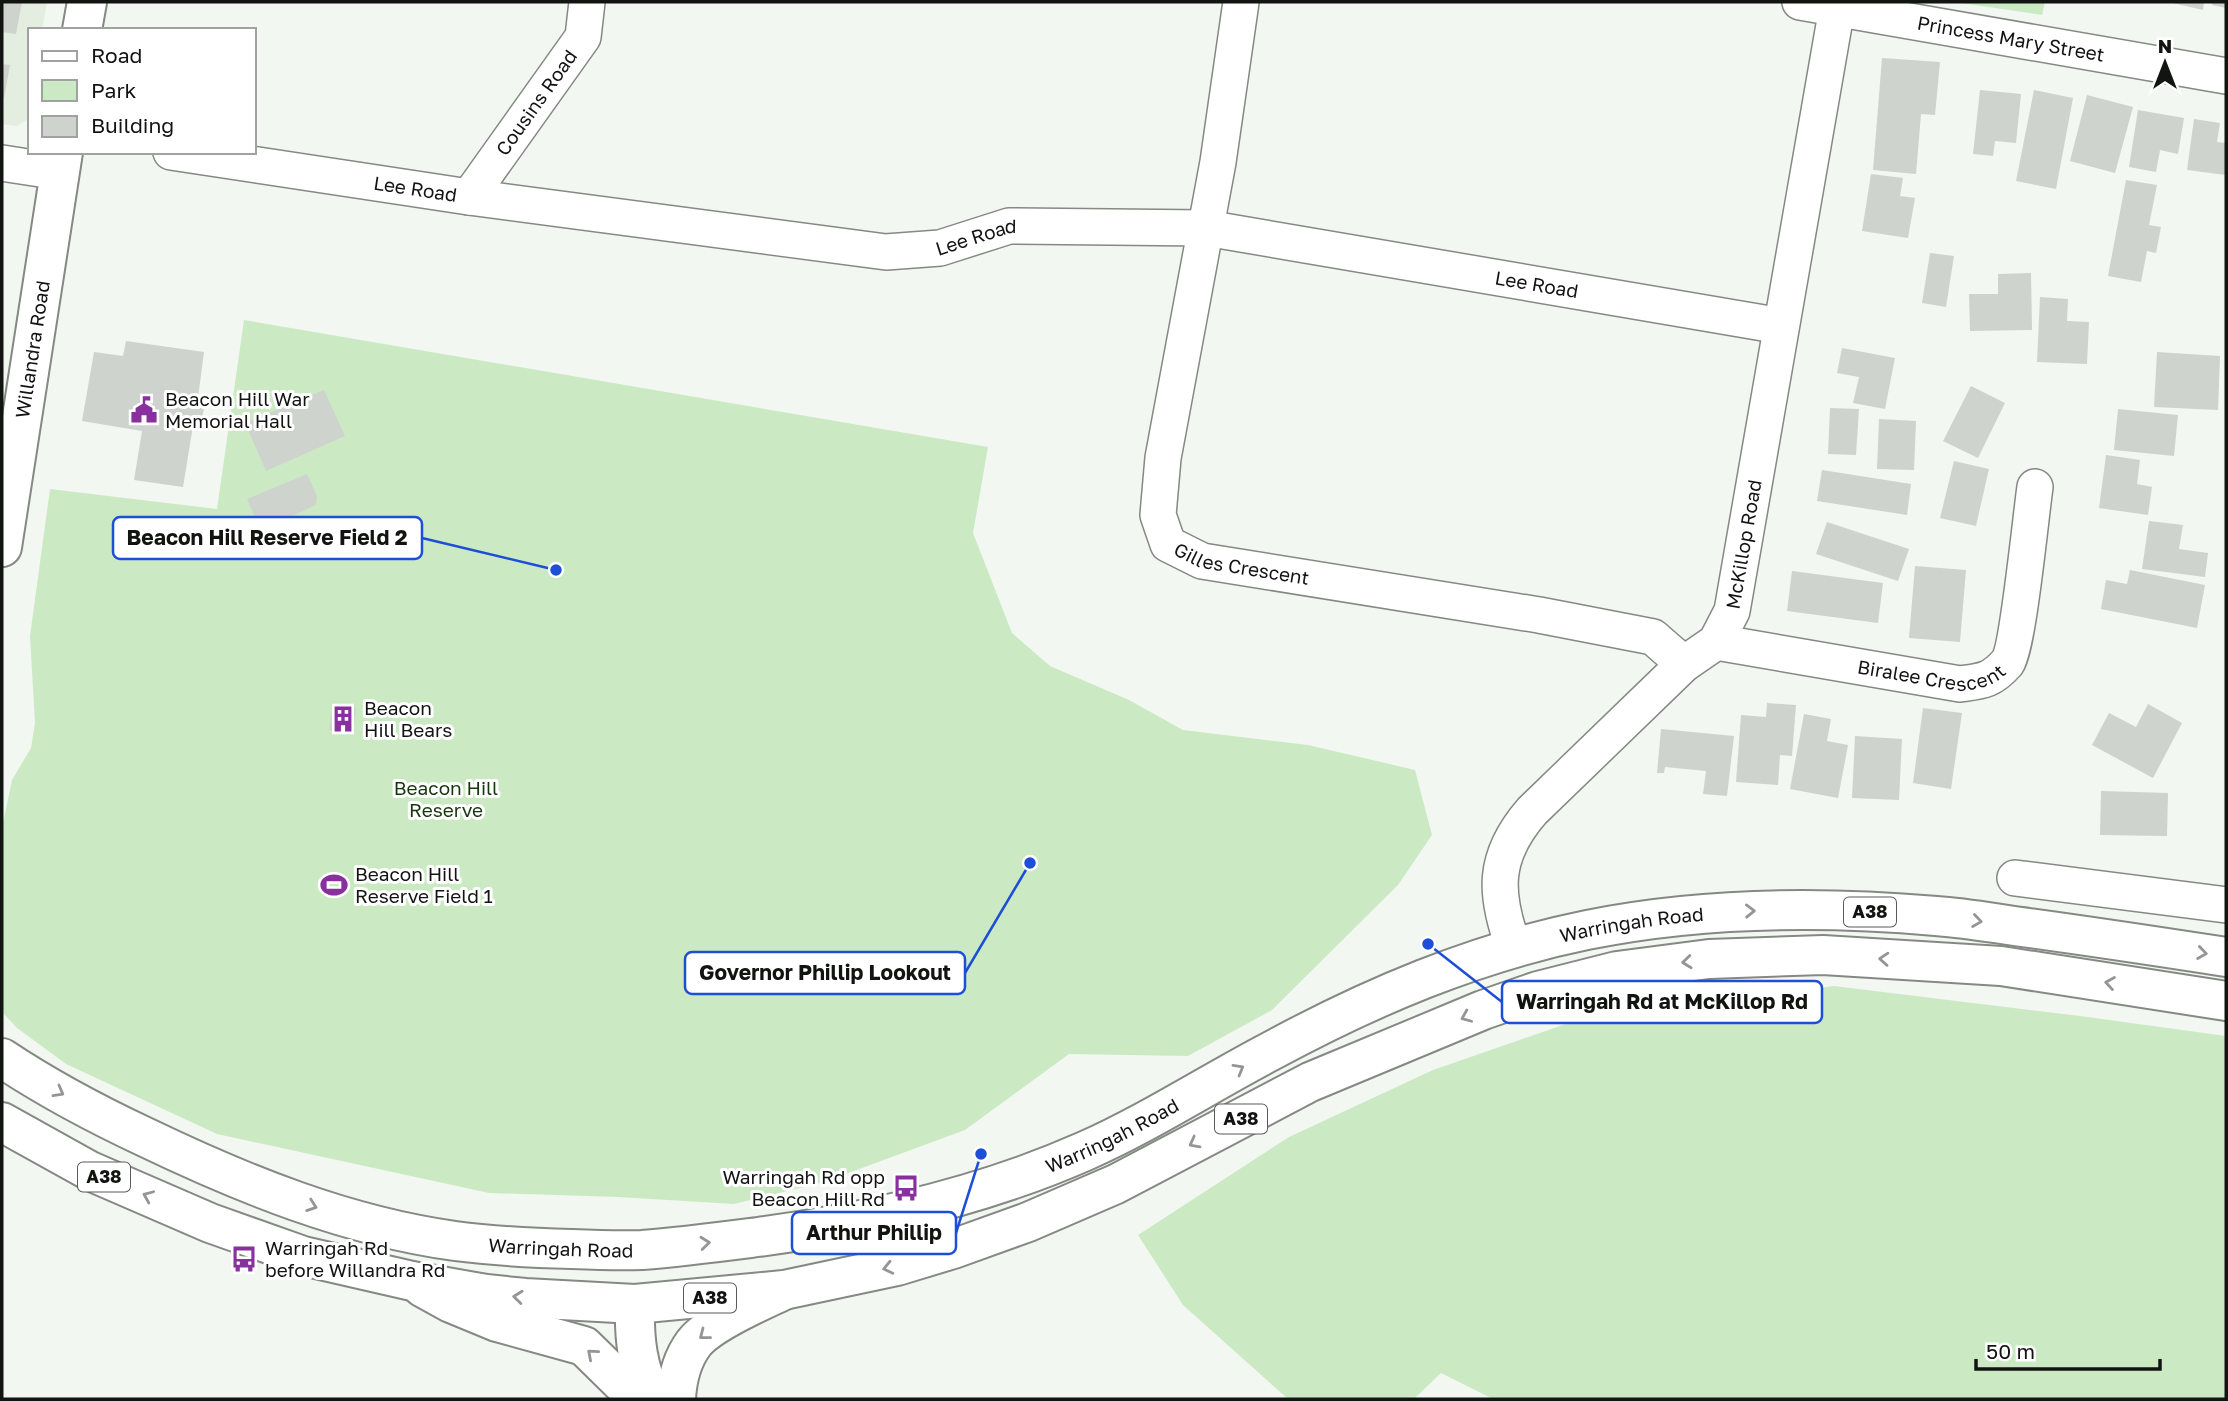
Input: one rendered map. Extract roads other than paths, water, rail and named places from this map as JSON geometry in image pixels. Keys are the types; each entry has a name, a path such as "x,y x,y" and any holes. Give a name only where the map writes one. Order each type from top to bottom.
{"main road":[{"path":"82,28 87,2"},
{"name":"Willandra Road","path":"2,547 61,162"},
{"name":"Warringah Road","path":"2,1058 118,1124 180,1154 248,1184 341,1216 454,1241 534,1248 637,1250 814,1230 920,1208 1002,1184 1084,1151 1165,1112 1264,1054 1353,1008 1430,975 1514,948 1655,918 1735,911 1814,910 1939,916 2226,957"},
{"name":"McKillop Road","path":"1514,948 1531,993"},
{"name":"A38","path":"2,1122 90,1171 211,1223 303,1256 412,1281 525,1298 635,1304 784,1290 897,1266 953,1249 1028,1222 1116,1184 1310,1082 1483,1010 1531,993 1617,971 1709,960 1823,955 2001,966 2226,1001"},
{"path":"637,1250 634,1334 644,1380 653,1399"},
{"path":"412,1281 451,1303 497,1322 584,1346 634,1395 643,1399"},
{"path":"676,1399 679,1374 694,1344 726,1320 784,1290"}],"street":[{"name":"Cousins Road","path":"469,197 583,37 587,2"},
{"name":"Gilles Crescent","path":"1241,2 1219,162 1163,458 1158,515 1168,544 1202,561 1539,615 1653,637 1684,664"},
{"path":"1800,2 1838,5"},
{"name":"Princess Mary Street","path":"1838,5 2226,75"},
{"name":"McKillop Road","path":"1514,948 1503,919 1499,886 1503,859 1518,826 1684,664 1716,642 1732,611 1838,5"},
{"name":"Lee Road","path":"178,154 469,197 886,252 940,248 1009,226 1206,228 1781,326"},
{"path":"2,163 61,162"},
{"name":"Biralee Crescent","path":"1716,642 1960,684 1988,680 2009,660 2035,487"},
{"path":"2015,878 2225,898"}],"place":[{"name":"Beacon Hill War Memorial Hall","path":"144,410"},
{"name":"Beacon Hill Reserve Field 2","path":"556,570"},
{"name":"Beacon Hill Bears","path":"343,719"},
{"name":"Governor Phillip Lookout","path":"1030,863"},
{"name":"Beacon Hill Reserve Field 1","path":"334,885"},
{"name":"Warringah Rd at McKillop Rd","path":"1428,944"},
{"name":"Arthur Phillip","path":"981,1154"},
{"name":"Warringah Rd opp Beacon Hill Rd","path":"906,1188"},
{"name":"Warringah Rd before Willandra Rd","path":"244,1259"}],"park label":[{"name":"Beacon Hill Reserve","path":"446,799"}]}
